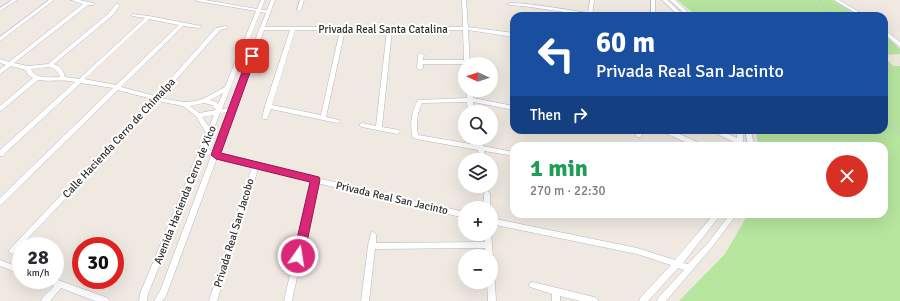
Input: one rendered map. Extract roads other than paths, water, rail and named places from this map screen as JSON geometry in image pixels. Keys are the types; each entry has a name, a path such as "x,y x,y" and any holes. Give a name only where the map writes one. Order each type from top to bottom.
{"street":[{"path":"0,10 15,0"},
{"path":"0,39 52,0"},
{"path":"0,72 89,3 73,0"},
{"path":"197,0 212,1 259,12 268,12"},
{"name":"Avenida Hacienda Cerro de Xico","path":"143,301 144,294 209,132 264,0"},
{"name":"Avenida Hacienda Cerro de Xico","path":"158,301 163,294 273,0"},
{"path":"299,10 302,0"},
{"path":"464,0 467,57"},
{"path":"590,12 592,0"},
{"path":"653,0 653,12"},
{"path":"664,0 678,12"},
{"path":"672,0 686,12"},
{"path":"836,0 857,12"},
{"path":"509,4 566,12"},
{"path":"50,65 112,14 118,5"},
{"path":"134,15 199,27"},
{"path":"0,154 149,17"},
{"path":"0,202 182,24"},
{"name":"Calle Hacienda Cerro de Chimalpa","path":"25,237 157,98 218,29 225,27"},
{"name":"Privada Real Santa Catalina","path":"252,28 466,28 510,34"},
{"path":"265,118 293,28"},
{"path":"323,118 342,29"},
{"path":"379,128 390,29"},
{"path":"888,34 900,45"},
{"path":"420,68 421,55"},
{"path":"0,61 28,68 40,65 50,65 58,68 62,72 63,77"},
{"path":"420,62 458,63"},
{"path":"28,68 30,74 37,78 49,79 63,77 117,88 185,105 198,115 209,132"},
{"path":"0,109 37,78"},
{"path":"185,105 204,101 228,87"},
{"path":"470,97 470,105"},
{"path":"510,107 470,100 420,101 417,105 415,136 510,153"},
{"path":"204,101 214,103 219,110"},
{"path":"268,106 337,121"},
{"path":"198,115 213,114 219,110 231,110"},
{"path":"362,125 397,132"},
{"path":"674,134 691,142"},
{"path":"723,134 737,142"},
{"path":"481,145 482,153"},
{"name":"Privada Real San Jacinto","path":"203,150 256,166 458,212"},
{"name":"Privada Real San Jacobo","path":"213,301 256,166"},
{"path":"288,301 315,180"},
{"path":"487,194 487,201"},
{"path":"643,301 677,264 715,218"},
{"path":"661,301 732,218"},
{"path":"498,222 637,252 689,268"},
{"path":"365,301 373,235"},
{"path":"371,246 489,246 489,241"},
{"path":"0,263 12,268"},
{"path":"533,285 594,301"},
{"path":"64,286 105,301"},
{"path":"45,301 56,289"},
{"path":"491,289 492,301"},
{"path":"556,291 556,301"}]}
